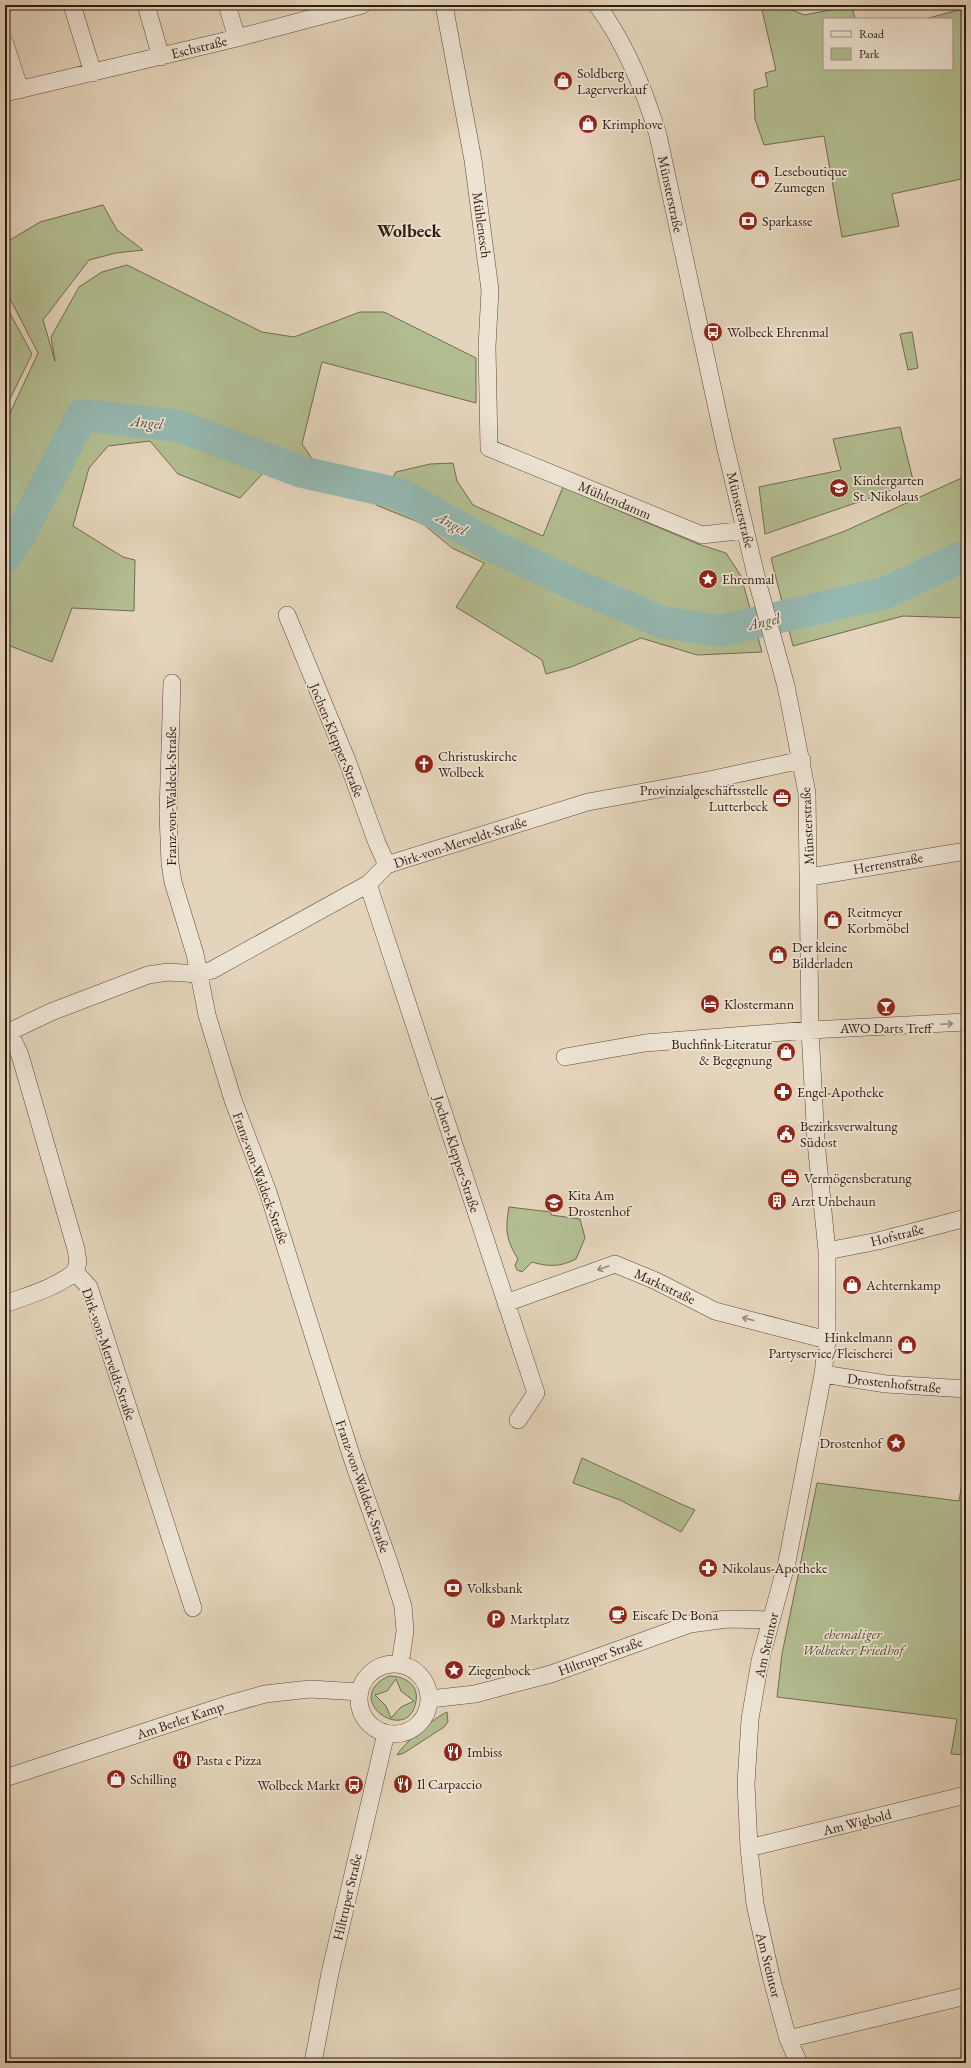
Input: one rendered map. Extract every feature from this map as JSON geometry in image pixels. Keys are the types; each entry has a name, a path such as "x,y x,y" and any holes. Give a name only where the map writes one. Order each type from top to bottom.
{"street":[{"path":"72,5 93,73"},
{"name":"Eschstraße","path":"146,5 161,57"},
{"name":"Eschstraße","path":"228,5 237,38"},
{"name":"Eschstraße","path":"5,44 13,92 161,57 362,5"},
{"name":"Mühlenesch","path":"444,5 473,160 490,290 487,347 489,448"},
{"name":"Münsterstraße","path":"597,5 617,36 634,69 647,100 658,135 724,441 802,760 807,793 810,877 810,1030 816,1142 828,1250"},
{"name":"Mühlendamm","path":"489,448 702,535 745,530"},
{"name":"Jochen-Klepper-Straße","path":"287,615 348,763 377,843 387,865"},
{"name":"Franz-von-Waldeck-Straße","path":"172,683 168,814 170,863 176,894 195,954 207,1015 233,1100 268,1192 353,1461 403,1606 404,1640 400,1664"},
{"name":"Dirk-von-Merveldt-Straße","path":"193,1608 89,1286 75,1272 78,1262 76,1249 20,1055 7,1028 148,975 168,972 199,974 212,970 368,884 387,865 588,802 708,780 802,760"},
{"name":"Herrenstraße","path":"810,877 966,851"},
{"name":"Jochen-Klepper-Straße","path":"368,884 536,1393 518,1420"},
{"path":"565,1056 645,1043 810,1030 966,1022"},
{"name":"Hofstraße","path":"828,1250 878,1241 966,1218"},
{"name":"Am Steintor","path":"798,2063 788,2038 765,1954 755,1904 749,1848 746,1784 750,1719 760,1661 787,1562 823,1374 827,1340 828,1250"},
{"name":"Marktstraße","path":"506,1303 615,1264 656,1280 715,1311 827,1340"},
{"path":"5,1304 52,1287 64,1281 75,1272"},
{"name":"Drostenhofstraße","path":"823,1374 886,1384 966,1389"},
{"name":"Hiltruper Straße","path":"430,1699 464,1696 551,1674 690,1624 727,1619 770,1620"},
{"path":"389,1664 400,1664 415,1670 422,1677 427,1685 430,1699 427,1711 422,1720 414,1728 404,1733 386,1733 376,1729 368,1722 362,1712 359,1702 360,1692 363,1682 369,1674 378,1667 389,1664"},
{"name":"Am Berler Kamp","path":"5,1778 226,1705 265,1694 310,1689 360,1692"},
{"name":"Hiltruper Straße","path":"313,2063 330,1973 386,1733"},
{"name":"Am Wigbold","path":"749,1848 966,1795"},
{"path":"788,2038 966,1996"}],"green space":[{"path":"764,5 781,5 804,15 852,6 855,18 823,18 823,70 953,70 953,18 929,18 966,8 966,178 892,194 899,226 842,237 824,136 764,145 755,119 754,90 768,86 765,73 776,70 762,10"},
{"path":"103,205 117,230 143,250 116,253 89,260 43,320 55,361 51,337 79,287 102,272 127,265 262,332 294,337 360,312 384,312 476,358 476,403 322,362 302,444 315,463 216,434 174,418 77,409 34,495 47,504 77,444 93,428 152,431 265,471 240,498 178,474 150,441 108,446 89,468 73,526 123,557 135,560 134,611 72,608 52,662 5,644 5,424 38,353 5,289 5,243 40,222"},
{"path":"5,304 32,354 5,409"},
{"path":"912,332 918,368 908,370 900,334"},
{"path":"900,427 913,480 879,495 765,534 759,487 841,470 833,439"},
{"path":"453,463 457,481 473,505 543,536 563,487 698,544 726,553 741,576 762,652 697,655 641,638 571,667 546,674 542,660 456,607 484,563 452,548 423,524 376,505 396,472 430,464"},
{"path":"966,476 966,618 903,616 793,646 771,558 845,531"},
{"path":"509,1207 551,1212 551,1215 580,1219 585,1238 576,1259 560,1265 544,1265 532,1262 522,1272 517,1270 515,1265 518,1259 511,1246 507,1228"},
{"path":"582,1458 695,1510 681,1532 620,1500 573,1483"},
{"name":"ehemaliger Wolbecker Friedhof","path":"966,1460 966,1755 951,1754 957,1719 777,1697 782,1654 817,1483 959,1501"},
{"path":"389,1676 405,1679 409,1682 413,1686 416,1695 416,1701 411,1714 402,1720 391,1719 381,1714 374,1706 371,1696 376,1686","holes":["396,1679 401,1691 414,1701 401,1707 391,1718 386,1706 375,1695 387,1691"]},
{"path":"447,1712 448,1722 444,1727 404,1753 397,1755 420,1731"}],"waterway":[{"name":"Angel","path":"5,557 21,533 82,415 179,426 302,472 400,494 491,545 575,585 662,622 719,631 885,593 966,555"}],"place":[{"name":"Soldberg Lagerverkauf","path":"563,81"},
{"name":"Krimphove","path":"588,124"},
{"name":"Leseboutique Zumegen","path":"760,179"},
{"name":"Sparkasse","path":"748,221"},
{"name":"Wolbeck Ehrenmal","path":"713,332"},
{"name":"Kindergarten St. Nikolaus","path":"839,488"},
{"name":"Ehrenmal","path":"708,579"},
{"name":"Christuskirche Wolbeck","path":"424,764"},
{"name":"Provinzialgeschäftsstelle Lutterbeck","path":"782,798"},
{"name":"Reitmeyer Korbmöbel","path":"833,920"},
{"name":"Der kleine Bilderladen","path":"778,955"},
{"name":"Klostermann","path":"710,1004"},
{"name":"AWO Darts Treff","path":"886,1007"},
{"name":"Buchfink Literatur & Begegnung","path":"786,1052"},
{"name":"Engel-Apotheke","path":"783,1092"},
{"name":"Bezirksverwaltung Südost","path":"786,1134"},
{"name":"Vermögensberatung","path":"790,1178"},
{"name":"Arzt Unbehaun","path":"777,1201"},
{"name":"Kita Am Drostenhof","path":"554,1203"},
{"name":"Achternkamp","path":"852,1285"},
{"name":"Hinkelmann Partyservice/Fleischerei","path":"907,1345"},
{"name":"Drostenhof","path":"896,1443"},
{"name":"Nikolaus-Apotheke","path":"708,1568"},
{"name":"Volksbank","path":"453,1588"},
{"name":"Eiscafe De Bona","path":"618,1615"},
{"name":"Marktplatz","path":"496,1619"},
{"name":"Ziegenbock","path":"454,1670"},
{"name":"Imbiss","path":"453,1752"},
{"name":"Pasta e Pizza","path":"182,1760"},
{"name":"Schilling","path":"116,1779"},
{"name":"Il Carpaccio","path":"403,1784"},
{"name":"Wolbeck Markt","path":"354,1785"}],"district":[{"name":"Wolbeck","path":"409,230"}]}
